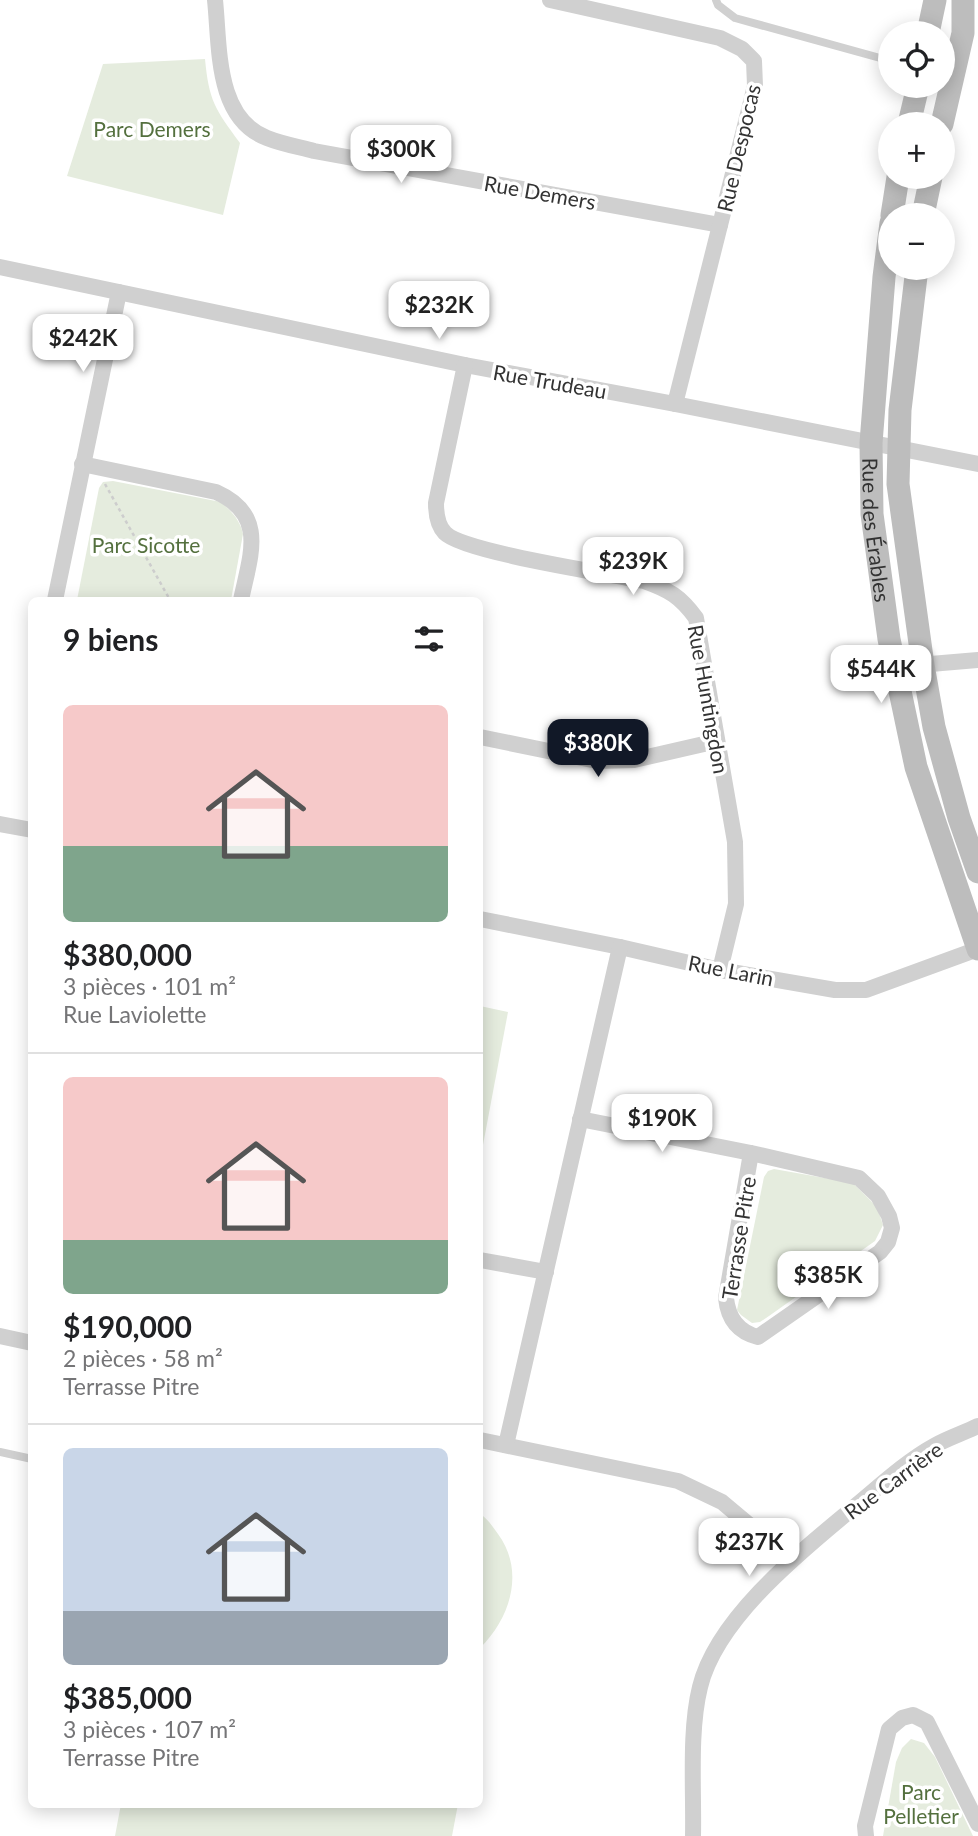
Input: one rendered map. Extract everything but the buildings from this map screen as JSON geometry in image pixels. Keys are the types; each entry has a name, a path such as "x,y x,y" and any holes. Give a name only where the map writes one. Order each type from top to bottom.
{"street":[{"name":"Rue Demers","path":"215,0 222,67 230,103 243,123 266,138 314,150 720,225"},
{"name":"Rue Despocas","path":"550,0 720,38 742,48 754,61 755,86 675,404"},
{"path":"931,21 935,0"},
{"path":"945,112 963,33 963,0"},
{"name":"Rue Trudeau","path":"0,267 465,365 978,464"},
{"name":"Rue des Érables","path":"884,280 871,443 873,514 889,639 916,767 978,949"},
{"name":"Rue des Érables","path":"916,280 898,448 898,484 934,727 959,818 978,872"},
{"path":"56,597 119,292"},
{"name":"Rue Huntingdon","path":"465,365 436,503 436,517 444,533 476,548 644,580 683,599 696,618 735,842 736,904 720,970"},
{"path":"82,464 216,492 230,499 248,520 253,534 242,597"},
{"path":"895,667 978,660"},
{"path":"483,738 597,761 634,760 718,741"},
{"path":"0,824 28,829"},
{"name":"Rue Larin","path":"483,920 720,970 835,990 866,990 978,949"},
{"path":"506,1445 620,947"},
{"name":"Terrasse Pitre","path":"580,1119 751,1153 859,1178 878,1196 892,1228 888,1242 880,1252 758,1337 748,1334 736,1325 727,1311 726,1297 751,1153"},
{"path":"483,1261 546,1272"},
{"path":"0,1336 28,1342"},
{"name":"Rue Carrière","path":"693,1836 695,1720 700,1686 713,1650 730,1626 791,1560 906,1465 934,1446 978,1426"},
{"path":"483,1441 678,1482 722,1502 791,1560"},
{"path":"866,1836 865,1826 889,1729 902,1718 913,1715 927,1723 978,1824"}],"lane":[{"path":"716,0 726,13 735,18 878,57"},
{"path":"0,1452 28,1458"}],"path":[{"path":"101,468 103,482 168,597"}],"green space":[{"name":"Parc Demers","path":"205,59 211,95 240,143 223,215 67,176 103,64"},
{"name":"Parc Sicotte","path":"113,481 221,502 229,509 238,520 243,534 232,597 78,597 99,488 103,482"},
{"path":"483,1007 508,1012 483,1145"},
{"path":"774,1169 853,1183 877,1207 883,1225 875,1241 760,1322 752,1323 737,1310 764,1177 768,1171"},
{"path":"483,1516 498,1534 511,1563 511,1593 500,1622 483,1645"},
{"name":"Parc Pelletier","path":"911,1739 924,1743 935,1757 973,1836 883,1836 896,1762 902,1748"},
{"path":"120,1808 457,1808 452,1836 115,1836"}]}
